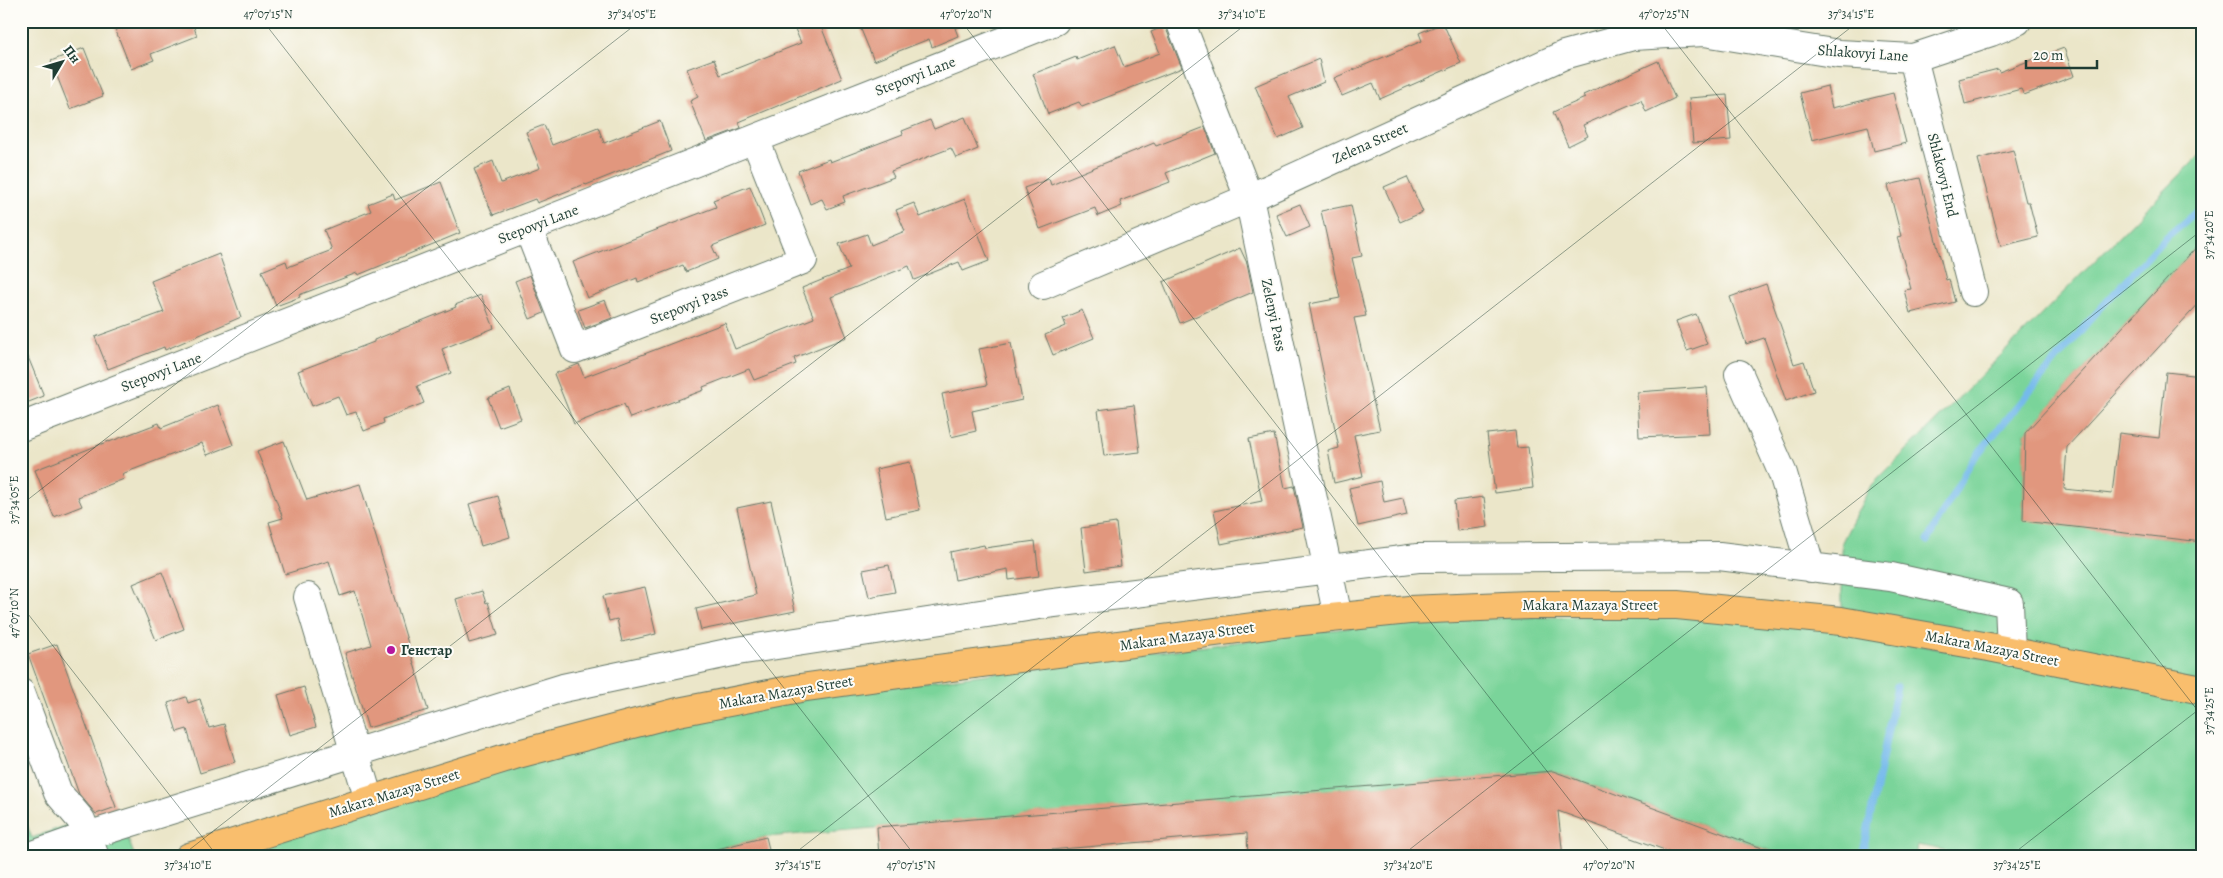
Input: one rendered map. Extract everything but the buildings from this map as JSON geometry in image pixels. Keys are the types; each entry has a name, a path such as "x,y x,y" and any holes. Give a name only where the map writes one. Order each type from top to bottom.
{"main road":[{"name":"Makara Mazaya Street","path":"189,857 518,754 678,712 791,690 1282,623 1409,610 1528,605 1677,605 1841,621 2202,690"}],"street":[{"name":"Stepovyi Lane","path":"21,427 1055,21"},
{"name":"Zelenyi Pass","path":"1180,21 1249,198 1338,617"},
{"name":"Shlakovyi Lane","path":"1704,32 1839,54 1914,58 1992,32 2017,21"},
{"name":"Zelena Street","path":"1043,285 1249,198 1564,56 1632,36 1704,32"},
{"name":"Shlakovyi End","path":"1914,58 1973,292"},
{"name":"Stepovyi Pass","path":"528,228 575,349 803,260 755,139"},
{"path":"1739,374 1783,474 1811,568"},
{"path":"28,857 91,846 355,751 562,688 737,651 1046,604 1418,558 1709,556 1891,577 2009,604 2011,652"},
{"path":"308,597 369,800"},
{"path":"21,693 58,793 81,820 91,846"}],"green space":[{"path":"2202,153 2202,241 2025,433 2023,520 2202,542 2202,683 1842,614 1842,542 1870,487"},
{"path":"1676,614 1840,630 2202,700 2202,857 1981,857 1917,845 1915,857 1787,857 1553,771 766,837 685,857 221,857 520,763 680,721 800,698 1410,620"},
{"path":"116,807 135,857 21,857 21,810 32,838"}],"waterway":[{"path":"1927,541 1971,462 2088,322 2164,239 2202,207"},
{"path":"1862,857 1897,686"}],"place":[{"name":"Генстар","path":"391,650"}]}
